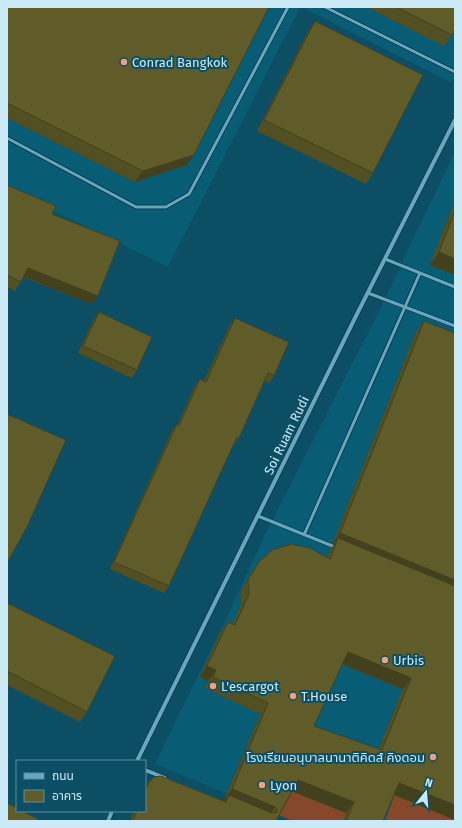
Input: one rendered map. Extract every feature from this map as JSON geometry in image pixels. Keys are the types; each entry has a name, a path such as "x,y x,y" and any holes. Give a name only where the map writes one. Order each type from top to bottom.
{"street":[{"name":"Soi Ruam Rudi","path":"137,760 455,120"},
{"path":"146,770 166,779"}],"lane":[{"path":"7,138 136,207 166,208 189,194 288,7"},
{"path":"325,7 455,72"},
{"path":"385,259 455,286"},
{"path":"304,534 420,273"},
{"path":"368,293 455,326"},
{"path":"258,516 340,549"}],"shaded area":[{"path":"7,7 300,7 168,267 7,188"},
{"path":"301,7 455,7 455,76 452,83"},
{"path":"455,151 455,821 293,821 155,764 265,535 379,311"},
{"path":"248,758 361,790 351,821 293,821 227,794"},
{"path":"398,786 455,810 455,821 385,821"}],"building":[{"name":"Conrad Bangkok","path":"7,7 269,7 194,155 143,171 7,103"},
{"path":"396,7 455,7 455,29 452,35"},
{"path":"315,21 423,75 373,173 264,120"},
{"path":"7,185 56,206 52,214 120,241 98,296 28,268 21,282 7,275"},
{"path":"455,211 455,259 439,252"},
{"path":"99,312 152,337 137,370 83,346"},
{"path":"235,318 289,342 274,376 268,373 169,586 114,562 177,424 179,425 200,379 206,382"},
{"path":"424,321 455,333 455,580 340,533"},
{"path":"7,414 66,440 27,527 7,563"},
{"path":"338,538 455,586 455,805 399,783 383,821 346,821 354,802 298,780 276,821 133,821 137,812 146,812 146,790 149,782 154,777 161,776 226,802 229,795 272,813 277,812 275,807 232,789 268,703 213,677 216,670 207,666 228,622 235,625 249,594 248,580 259,562 272,550 291,544 310,548 330,559","holes":["348,652 411,678 382,750 314,726"]},
{"path":"7,603 115,656 87,712 7,671"},
{"path":"7,803 16,808 16,812 24,812 38,819 37,821 7,821"}],"place":[{"name":"Conrad Bangkok","path":"124,62"},
{"name":"Urbis","path":"385,660"},
{"name":"L'escargot","path":"213,686"},
{"name":"T.House","path":"293,696"},
{"name":"โรงเรียนอนุบาลนานาติคิดส์ คิงดอม","path":"433,757"},
{"name":"Lyon","path":"262,785"}]}
